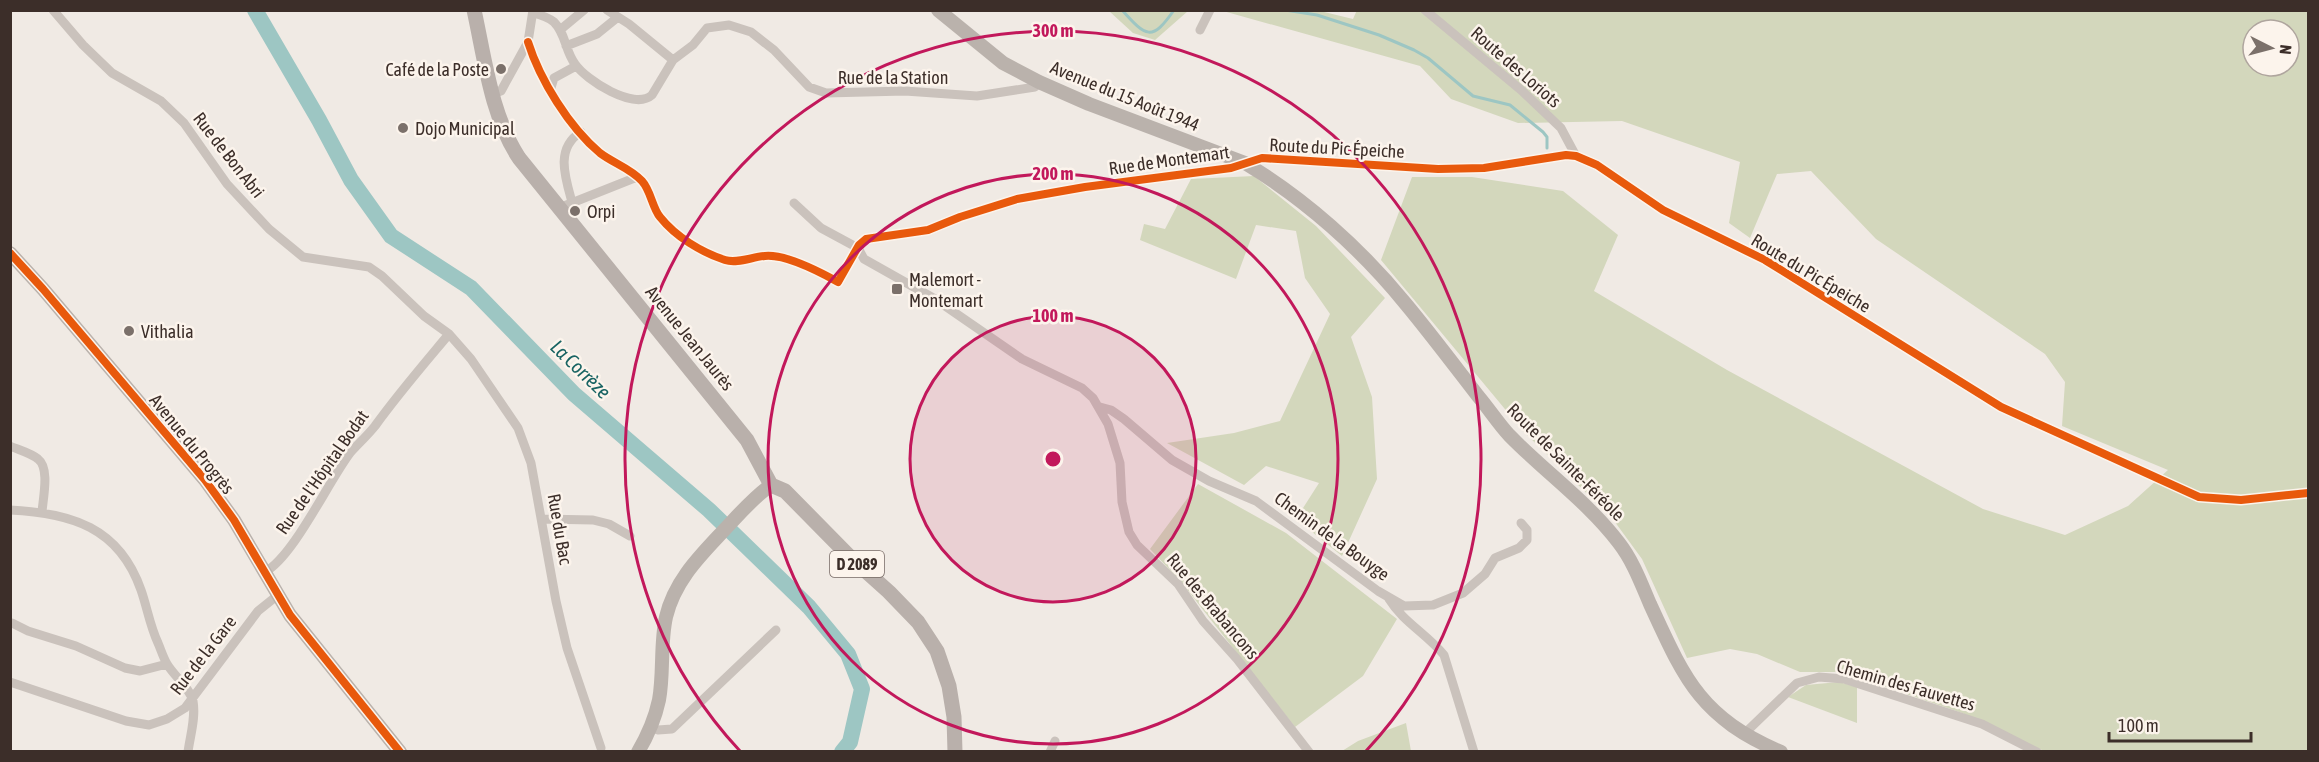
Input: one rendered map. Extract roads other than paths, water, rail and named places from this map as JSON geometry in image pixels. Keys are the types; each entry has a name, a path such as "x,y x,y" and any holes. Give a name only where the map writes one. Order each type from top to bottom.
{"main road":[{"name":"Avenue Jean Jaurès","path":"474,10 492,94 510,145 566,205 747,440 771,485 785,491 849,557 889,592 918,622 937,651 950,686 955,752"},
{"name":"Avenue du 15 Août 1944","path":"938,10 1004,63 1039,82 1089,104 1245,163"},
{"name":"Route de Sainte-Féréole","path":"1245,163 1343,236 1404,301 1509,434 1606,526 1635,569 1674,655 1690,684 1705,703 1724,721 1744,734 1781,752"},
{"name":"Avenue du Progrès","path":"10,253 205,480 234,520 278,595 305,635 400,752"},
{"path":"638,752 651,728 659,699 665,619 681,579 695,561 756,497 771,485"}],"street":[{"name":"Rue de Bon Abri","path":"53,10 83,45 112,73 161,101 184,123 226,184 269,229 286,243 303,256 369,267 382,276 424,316 450,334"},
{"path":"560,30 584,10"},
{"path":"607,10 638,31 673,60"},
{"path":"1200,30 1210,10"},
{"name":"Route des Loriots","path":"1425,10 1521,90 1561,128 1576,156"},
{"path":"492,94 501,91 528,42 533,12 555,23 576,66 554,78 550,90"},
{"path":"566,46 597,34 618,17"},
{"name":"Rue de la Station","path":"576,66 598,83 629,99 648,98 673,60 693,45 707,28 729,26 751,32 774,50 809,87 826,93 905,91 977,96 1035,87 1039,82"},
{"path":"528,42 559,107 600,153 644,182 660,217 687,242 727,261 772,256 814,268 838,282 858,248"},
{"path":"581,132 572,137 567,146 564,161 566,205 637,177"},
{"name":"Route du Pic Épeiche","path":"1245,163 1262,158 1438,169 1484,168 1566,155 1576,156 1597,165 1663,210 1766,260 2001,407 2199,497 2214,500 2241,500 2308,494"},
{"name":"Rue de Montemart","path":"858,248 866,239 928,230 1017,199 1085,187 1231,168 1245,163"},
{"name":"Rue des Brabancons","path":"794,203 821,228 858,248 864,259 935,299 1022,359 1082,388 1100,407 1108,424 1120,463 1122,502 1129,532 1137,545 1178,584 1203,621 1237,659 1309,752"},
{"name":"Rue du Bac","path":"450,334 471,359 518,428 531,463 556,601 567,648 602,750"},
{"name":"Rue de l'Hôpital Bodat","path":"265,572 277,563 292,543 350,453 450,334"},
{"name":"Chemin de la Bouyge","path":"1100,407 1111,410 1124,419 1172,460 1209,481 1256,501 1388,597 1404,606 1433,605 1463,593 1485,574 1495,558 1519,548 1527,540 1527,530 1521,523"},
{"path":"10,446 38,459 41,464 44,471 42,512"},
{"path":"10,510 66,516 84,523 119,549 141,588 155,638 167,664 193,699 194,717 188,752"},
{"path":"542,519 593,520 609,524 630,536"},
{"name":"Rue de la Gare","path":"10,682 126,721 149,725 167,719 185,708 258,611 278,595"},
{"path":"1388,597 1397,613 1434,643 1444,655 1474,752"},
{"path":"12,623 28,631 76,646 125,668 140,670 167,664"},
{"path":"651,728 672,729 776,630"},
{"name":"Chemin des Fauvettes","path":"1744,734 1797,683 1819,677 1844,680 1982,724 2037,752"},
{"path":"1050,752 1055,741"}],"waterway":[{"name":"La Corrèze","path":"255,10 351,180 391,236 471,288 574,394 709,510 809,607 848,654 862,689 850,742 842,752"},
{"path":"1122,10 1137,26 1149,32 1160,27 1174,10"},
{"path":"1285,10 1317,15 1379,35 1414,50 1428,58 1473,96 1510,105 1543,132 1547,137 1547,148"}],"place":[{"name":"Café de la Poste","path":"501,69"},
{"name":"Dojo Municipal","path":"403,128"},
{"name":"Orpi","path":"575,211"},
{"name":"Malemort - Montemart","path":"897,289"},
{"name":"Vithalia","path":"129,331"}]}
